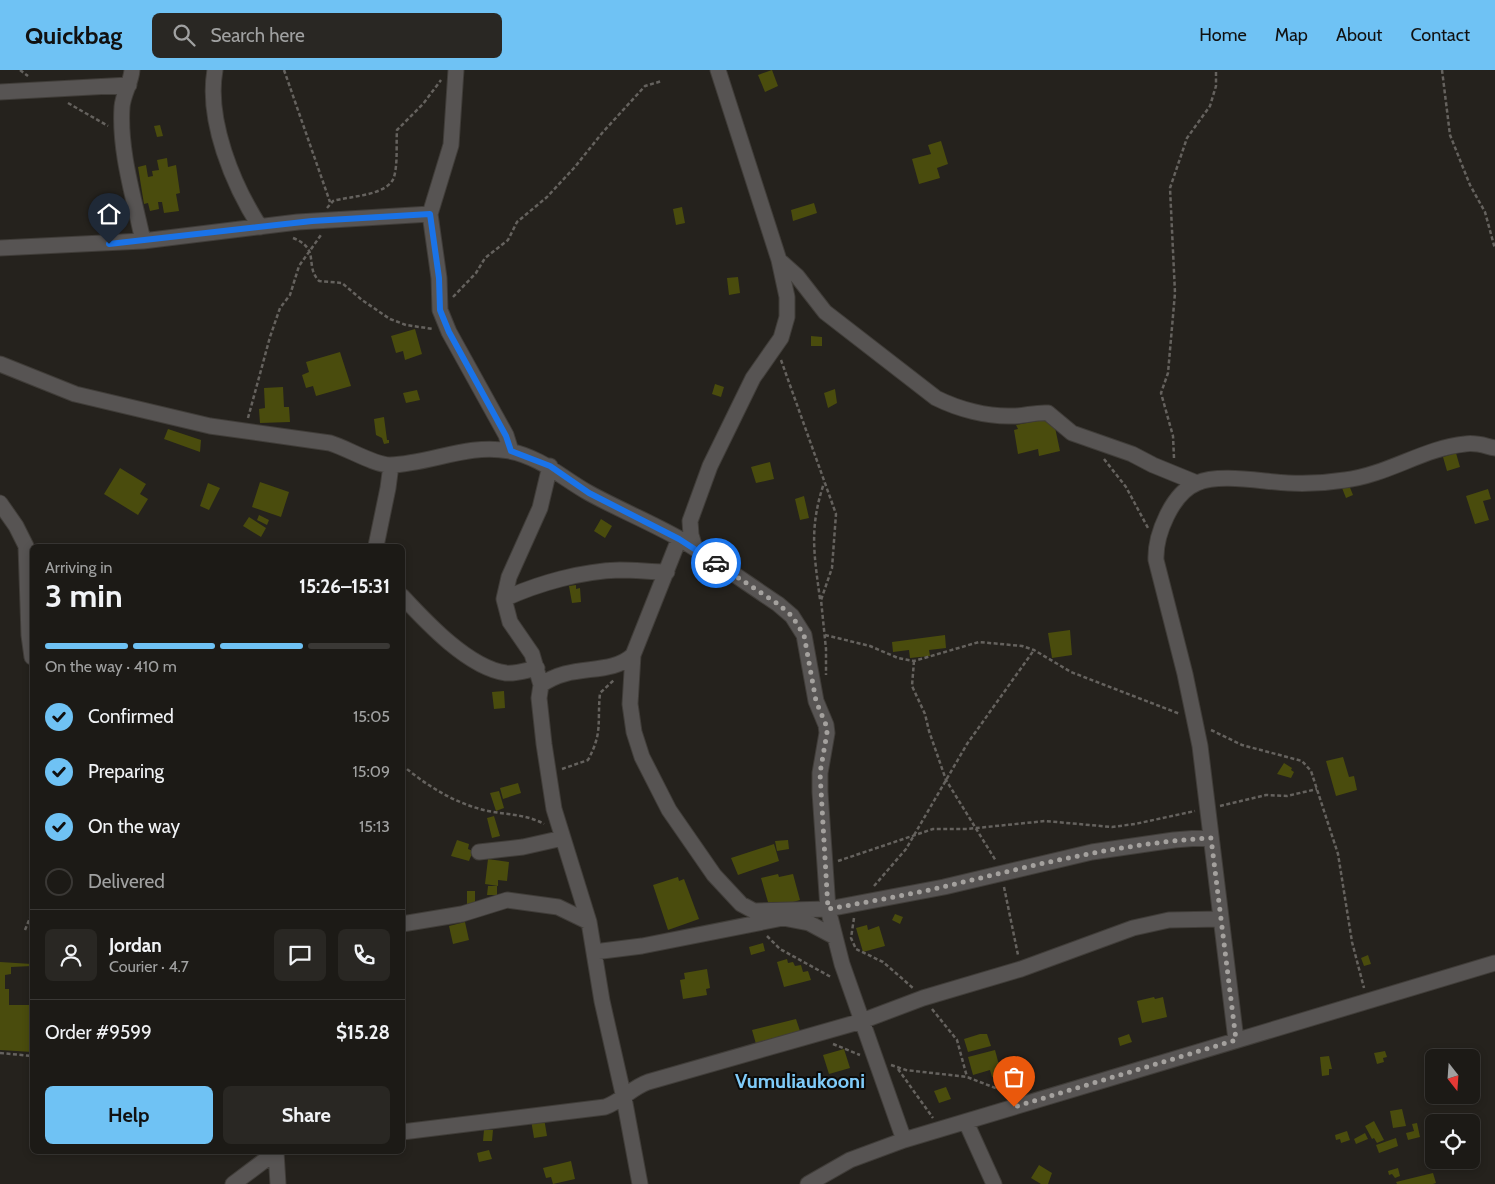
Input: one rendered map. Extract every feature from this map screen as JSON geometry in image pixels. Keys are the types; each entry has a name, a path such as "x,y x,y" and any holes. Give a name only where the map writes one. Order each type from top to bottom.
{"street":[{"path":"132,70 129,85 123,99 123,135 143,241"},
{"path":"215,70 212,98 222,142 244,202 260,227"},
{"path":"456,70 451,145 430,214 439,278 440,310 449,332 506,436 511,451"},
{"path":"695,548 691,535 690,521 710,466 753,378 781,338 787,307 787,297 779,260 718,70"},
{"path":"0,92 48,91 129,85"},
{"path":"0,248 143,241 326,220 430,214"},
{"path":"779,260 797,276 825,312 936,398 951,406 996,415 1012,416 1048,413 1072,433 1132,454 1197,483"},
{"path":"0,364 75,394 210,426 330,443 347,448 382,464 391,465 473,449 492,448 511,451 550,466 589,493 695,548 778,604 792,616 804,635 816,701 826,725 827,733 820,773 828,909 850,988 904,1140"},
{"path":"1236,1040 1208,808 1195,720 1159,577 1156,548 1160,530 1174,504 1184,492 1197,483 1216,480 1288,483 1348,480 1374,474 1453,446 1466,443 1491,444"},
{"path":"376,544 387,496 391,465"},
{"path":"550,466 540,508 509,577 504,600 510,622 532,654 541,685 539,698 547,770 554,808 561,838 589,922 602,1001 624,1098 640,1184"},
{"path":"0,503 16,526 26,546 30,642"},
{"path":"679,539 667,572 629,659 630,704 634,732 642,757 670,810 714,875 741,904 754,912 828,909 944,887 1110,848 1174,840 1211,838"},
{"path":"504,600 535,587 594,573 621,570 667,572"},
{"path":"405,599 450,642 485,666 508,673 536,668"},
{"path":"541,685 551,677 564,672 606,668 629,659"},
{"path":"479,852 523,847 561,838"},
{"path":"405,923 478,911 499,901 507,900 558,907 589,922"},
{"path":"594,952 695,936 783,918 809,923 835,938"},
{"path":"405,1132 605,1107 624,1098 634,1088 655,1080 862,1022 923,998 1021,969 1133,928 1170,920 1220,919"},
{"path":"808,1184 850,1160 904,1140 1495,963"},
{"path":"966,1122 994,1184"},
{"path":"233,1184 273,1154"},
{"path":"276,1154 278,1184"}],"path":[{"path":"284,70 330,202 326,220"},
{"path":"1170,472 1175,446 1161,393 1168,373 1175,293 1170,188 1188,138 1210,106 1216,86 1216,70"},
{"path":"1442,70 1450,135 1470,186 1485,212 1495,249"},
{"path":"330,202 368,194 389,186 396,166 398,130 423,104 442,79"},
{"path":"440,310 476,273 485,258 508,240 517,222 547,197 645,86 662,82"},
{"path":"48,91 123,135"},
{"path":"291,237 301,241 310,249 315,276 319,281 342,283 362,300 390,319 406,325 449,332"},
{"path":"245,432 270,337 280,308 292,289 299,266 310,249"},
{"path":"776,345 834,506 836,522 832,568 820,600"},
{"path":"1098,454 1126,487 1144,518 1156,548"},
{"path":"824,482 814,519 815,553 825,635 826,678"},
{"path":"825,635 870,646 898,658 914,661 979,642 1009,643 1034,650 1070,672 1195,720 1242,745 1302,761 1311,771 1338,854 1352,942 1367,1002"},
{"path":"872,887 898,861 916,834 967,744 1034,650"},
{"path":"547,770 567,769 588,760 597,744 600,728 600,693 621,674 629,659"},
{"path":"914,661 912,686 925,714 928,731 946,780 977,827 1002,872 1021,969"},
{"path":"405,767 423,782 446,795 477,808 533,818 561,838"},
{"path":"825,865 933,830 1045,821 1112,827 1135,824 1266,795 1292,795 1317,790"},
{"path":"856,904 851,938 853,944 861,952 874,956 891,968 923,998 957,1040 967,1077"},
{"path":"24,930 30,917"},
{"path":"758,922 773,943 780,949 850,988"},
{"path":"826,1043 843,1046 877,1061"},
{"path":"0,1054 30,1056"},
{"path":"942,1129 898,1069 967,1077 997,1087 1029,1102"}],"building":[{"path":"772,70 778,86 765,92 758,75"},
{"path":"160,125 163,136 157,137 154,126"},
{"path":"941,141 948,164 937,168 940,178 919,184 912,159 931,154 928,145"},
{"path":"167,158 168,167 176,165 180,193 176,194 179,211 164,213 162,202 158,202 159,209 150,211 148,203 144,204 138,167 146,165 148,177 153,176 152,171 159,170 157,160"},
{"path":"814,203 817,213 793,221 791,210"},
{"path":"682,207 685,223 676,225 673,209"},
{"path":"738,277 740,293 729,295 727,278"},
{"path":"415,329 422,354 405,360 403,351 396,353 391,336"},
{"path":"811,336 822,337 822,346 811,346"},
{"path":"340,352 351,386 316,396 313,386 306,388 302,375 309,372 306,362"},
{"path":"715,384 724,387 721,397 712,394"},
{"path":"283,387 284,407 289,407 290,422 260,423 259,409 265,408 264,388"},
{"path":"835,389 837,403 828,408 824,393"},
{"path":"417,390 420,400 406,403 403,393"},
{"path":"384,417 389,443 384,444 382,438 376,435 374,419"},
{"path":"1053,418 1060,451 1039,456 1038,449 1018,454 1014,430 1018,429 1016,425"},
{"path":"168,429 201,440 200,452 164,439"},
{"path":"1456,453 1460,467 1447,471 1443,457"},
{"path":"770,462 774,479 756,483 751,467"},
{"path":"120,468 146,484 140,494 148,499 138,515 104,494"},
{"path":"260,482 289,492 281,517 252,507"},
{"path":"208,483 220,488 209,510 200,506"},
{"path":"1349,485 1353,495 1346,498 1342,488"},
{"path":"1488,489 1491,499 1483,501 1489,520 1475,524 1466,496"},
{"path":"804,496 809,518 800,520 795,499"},
{"path":"259,515 269,520 267,525 257,520"},
{"path":"249,517 266,528 261,537 243,526"},
{"path":"601,519 612,526 605,538 594,531"},
{"path":"576,585 576,589 580,588 581,602 572,603 569,586"},
{"path":"1070,630 1072,655 1052,658 1048,633"},
{"path":"945,635 946,648 929,650 930,656 910,658 909,650 893,652 892,642"},
{"path":"504,691 505,708 494,709 492,692"},
{"path":"1343,757 1349,777 1354,776 1357,790 1336,796 1326,761"},
{"path":"1284,763 1292,768 1291,770 1294,772 1291,778 1277,774"},
{"path":"518,783 521,793 503,799 500,788"},
{"path":"499,791 504,808 496,811 490,793"},
{"path":"494,816 500,836 492,838 487,818"},
{"path":"457,840 469,844 468,849 473,851 469,861 451,856"},
{"path":"788,840 789,849 777,851 775,841"},
{"path":"774,844 779,861 738,875 731,858"},
{"path":"488,859 509,862 507,881 498,880 498,886 485,884"},
{"path":"778,874 779,877 793,874 800,900 770,909 761,878"},
{"path":"678,877 679,881 684,879 699,919 668,930 653,885"},
{"path":"488,886 497,886 497,895 487,895"},
{"path":"467,891 475,891 475,910 467,910"},
{"path":"895,914 903,917 900,924 892,920"},
{"path":"465,922 469,940 453,944 449,926"},
{"path":"867,925 868,930 879,926 885,946 863,952 856,928"},
{"path":"763,943 765,951 751,955 749,947"},
{"path":"1368,955 1371,964 1364,966 1361,958"},
{"path":"787,959 788,963 793,962 795,966 801,965 803,972 808,971 811,980 784,987 777,962"},
{"path":"0,962 30,964 30,966 11,967 11,974 5,975 5,989 9,989 9,1005 30,1005 30,1052 0,1050"},
{"path":"707,969 710,988 706,989 707,995 683,999 680,980 685,979 684,973"},
{"path":"1154,997 1155,999 1163,997 1167,1017 1142,1023 1137,1001"},
{"path":"796,1019 800,1031 756,1044 752,1030"},
{"path":"987,1034 991,1046 968,1052 964,1039"},
{"path":"1129,1034 1132,1042 1120,1046 1118,1038"},
{"path":"844,1049 850,1068 829,1074 823,1055"},
{"path":"995,1050 999,1065 996,1066 999,1075 992,1077 990,1070 973,1075 968,1057"},
{"path":"1385,1051 1387,1057 1383,1058 1384,1062 1377,1064 1374,1053"},
{"path":"1329,1056 1332,1069 1329,1069 1329,1075 1322,1076 1320,1057"},
{"path":"1016,1070 1019,1078 1010,1081 1007,1073"},
{"path":"946,1087 951,1099 939,1103 934,1091"},
{"path":"1402,1109 1406,1126 1393,1128 1390,1111"},
{"path":"544,1118 547,1136 534,1138 531,1120"},
{"path":"1374,1121 1384,1140 1377,1143 1374,1138 1372,1139 1365,1126"},
{"path":"1417,1123 1420,1137 1408,1140 1406,1133 1414,1131 1412,1124"},
{"path":"484,1130 493,1130 492,1141 483,1141"},
{"path":"1347,1131 1350,1140 1341,1143 1340,1139 1336,1140 1335,1135"},
{"path":"1365,1133 1368,1139 1356,1144 1354,1139"},
{"path":"1396,1138 1398,1146 1379,1153 1376,1145"},
{"path":"489,1150 492,1159 479,1162 477,1153"},
{"path":"571,1161 575,1179 553,1184 551,1177 546,1178 543,1168"},
{"path":"1039,1165 1052,1173 1048,1184 1041,1184 1031,1178"},
{"path":"1398,1168 1400,1176 1395,1178 1392,1174 1389,1175 1388,1171"},
{"path":"1433,1173 1436,1183 1433,1184 1397,1184 1396,1182"}],"way so far":[{"path":"716,563 778,604 792,616 804,635 816,701 826,725 827,733 822,756 820,792 828,909 944,887 1034,864 1092,852 1138,844 1211,838 1225,964 1236,1040 1014,1107"}],"district":[{"name":"Vumuliaukooni","path":"800,1081"}],"route":[{"path":"109,244 312,221 401,214 430,214 439,278 440,310 449,332 484,399 506,436 511,451 550,466 589,493 679,539 716,563"}]}
